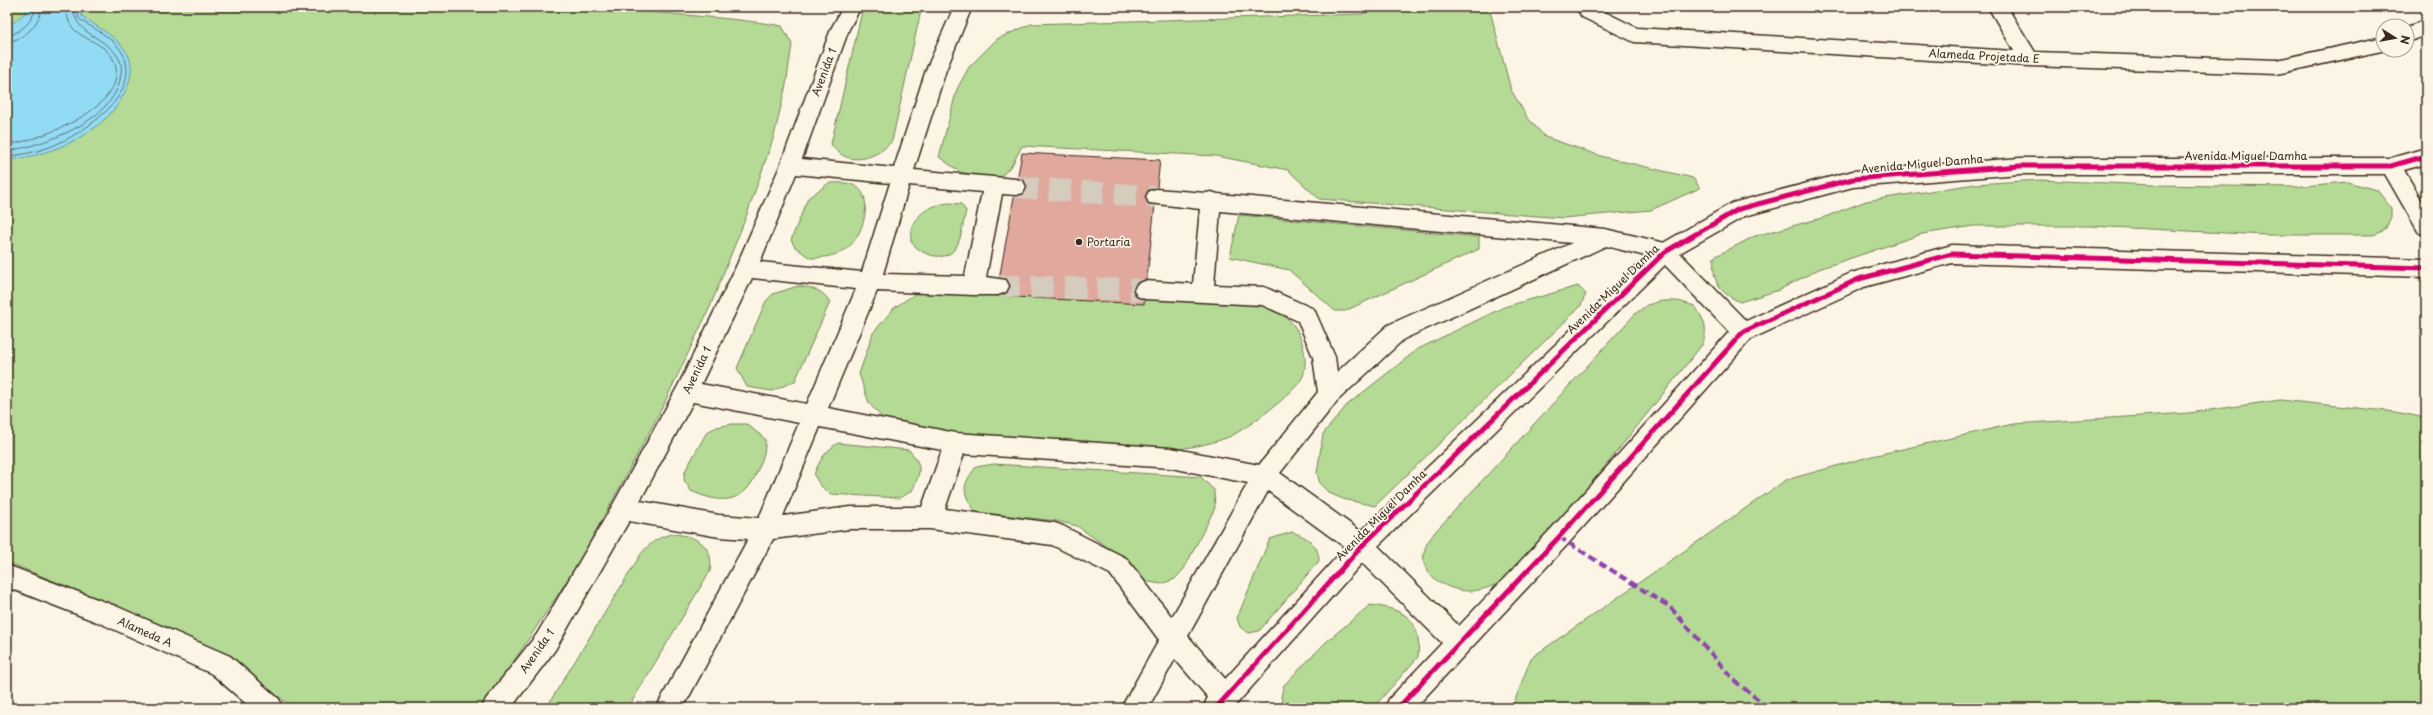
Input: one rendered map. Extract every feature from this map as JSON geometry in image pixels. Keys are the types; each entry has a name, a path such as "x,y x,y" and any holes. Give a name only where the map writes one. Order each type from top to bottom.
{"street":[{"name":"Avenida 1","path":"495,708 546,642 624,509 687,390 746,269 790,166 837,36 852,7"},
{"path":"669,708 766,529 814,416 870,282 901,175 936,70 963,7"},
{"path":"1997,7 2029,59"},
{"name":"Alameda Projetada E","path":"1587,9 1634,35 2029,59 2277,67 2375,46"},
{"path":"2415,32 2426,27"},
{"name":"Avenida Miguel Damha","path":"1225,705 1362,546 1664,252 1739,208 1853,179 2020,166 2391,166 2426,156"},
{"path":"790,166 901,175 1016,187"},
{"path":"2391,166 2426,227"},
{"path":"974,286 994,185"},
{"path":"1156,197 1211,200 1605,237 1664,252 1699,284 1744,332"},
{"path":"1203,292 1211,200"},
{"path":"1134,708 1172,637 1264,476 1328,394 1396,332 1605,237"},
{"path":"1398,708 1559,537 1744,332 1859,279 1952,254 2426,268"},
{"path":"746,269 870,282 998,286"},
{"path":"1145,290 1264,296 1306,315 1324,357 1328,394"},
{"path":"687,390 956,443 1171,458 1264,476 1290,492 1362,546 1425,612 1459,642"},
{"path":"930,518 956,443"},
{"path":"624,509 719,526 766,529 850,518 930,518 1055,534 1118,566 1225,705"},
{"name":"Alameda A","path":"7,576 109,615 221,665 270,708"}],"green space":[{"path":"7,7 613,7 740,20 782,26 792,44 786,85 774,136 746,217 710,307 662,408 580,561 483,708 294,708 221,656 167,627 7,562"},
{"path":"863,7 925,7 920,15 892,141 885,148 870,157 853,159 837,152 831,144"},
{"path":"1379,7 1489,7 1511,90 1527,117 1545,137 1604,157 1693,178 1700,188 1651,210 1563,218 1319,199 1288,170 1216,156 1022,146 1012,165 998,180 960,172 939,157 957,89 969,67 997,39 1031,24 1362,14"},
{"path":"2040,180 2152,185 2293,187 2347,182 2377,190 2391,208 2391,217 2385,230 2373,235 2265,235 2090,226 1974,226 1922,234 1819,269 1779,290 1740,302 1722,290 1718,285 1714,273 1714,257 1755,236 1822,218 1866,201 1975,184"},
{"path":"829,183 847,183 858,188 863,193 866,210 862,227 850,246 840,253 810,258 795,247 791,240 808,198"},
{"path":"951,203 961,204 966,211 961,235 955,249 944,256 935,256 916,247 911,242 911,233 917,219 928,209"},
{"path":"1239,215 1479,237 1479,249 1345,311 1335,311 1289,270 1230,257"},
{"path":"798,286 812,289 824,294 830,302 795,381 772,391 747,387 737,368 766,301 773,294"},
{"path":"1578,286 1586,294 1580,307 1375,506 1343,499 1329,493 1320,484 1317,473 1323,434 1347,405 1418,349 1504,307"},
{"path":"921,290 1136,299 1200,299 1232,301 1263,306 1281,313 1290,321 1297,331 1305,356 1303,376 1299,383 1270,410 1237,433 1213,442 1190,447 1167,450 918,434 890,427 869,403 859,374 873,333 894,308"},
{"path":"1662,301 1678,301 1695,306 1701,316 1705,329 1702,345 1527,564 1502,582 1480,590 1463,591 1454,589 1437,580 1425,567 1424,559 1426,545 1434,533 1635,314 1647,305"},
{"path":"2280,400 2396,412 2426,418 2426,708 1512,708 1531,658 1786,480 1872,456 2013,424 2189,413"},
{"path":"732,424 747,424 765,439 763,456 752,483 745,491 730,499 712,498 691,491 684,480 685,471 707,432 717,427"},
{"path":"838,443 909,450 919,465 919,474 912,491 900,498 830,494 820,485 814,475 818,465 829,449"},
{"path":"994,464 1201,477 1214,490 1215,508 1184,569 1175,579 1161,584 1143,581 1107,547 1077,526 1057,521 976,512 968,500 965,490 968,479 976,467"},
{"path":"1292,532 1303,536 1311,542 1317,550 1319,561 1259,631 1249,633 1240,627 1237,618 1266,548 1270,539"},
{"path":"672,534 695,539 702,543 709,554 711,562 710,571 628,708 546,708 641,554 655,541"},
{"path":"1370,605 1392,609 1401,613 1414,624 1417,633 1418,657 1373,708 1284,708 1281,697 1284,685 1326,642"}],"water":[{"path":"28,7 83,7 81,15 108,33 125,50 129,57 131,72 128,84 119,103 107,117 93,129 60,147 24,158 7,160 7,28 25,13"}],"building":[{"name":"Portaria","path":"1022,153 1160,160 1144,304 996,296"}],"tunnel":[{"path":"1016,187 1156,197"},
{"path":"998,286 1145,290"}],"marked path":[{"path":"1559,537 1670,607 1736,682 1769,708"}],"cycle path":[{"path":"1216,708 1362,546 1665,252 1739,209 1853,179 2020,166 2391,166 2426,156"},
{"path":"1398,708 1559,537 1743,332 1859,279 1952,254 2426,268"}],"place":[{"name":"Portaria","path":"1079,242"}]}
